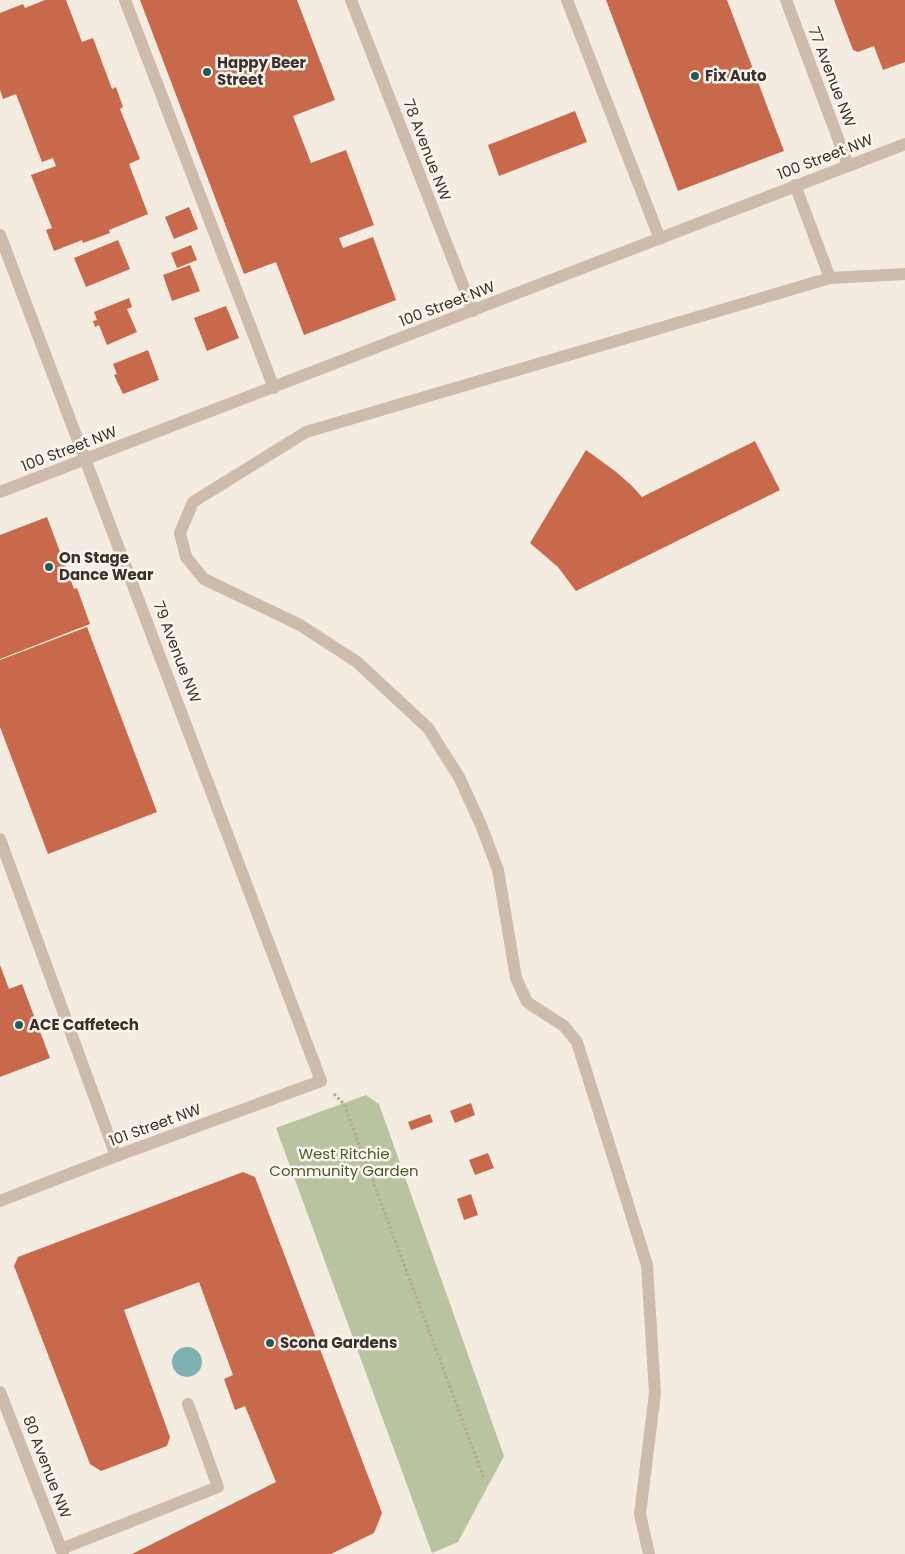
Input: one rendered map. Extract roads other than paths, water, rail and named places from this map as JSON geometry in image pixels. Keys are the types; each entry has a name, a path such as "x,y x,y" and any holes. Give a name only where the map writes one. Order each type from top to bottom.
{"street":[{"path":"125,0 274,388"},
{"name":"78 Avenue NW","path":"351,0 473,311"},
{"path":"567,0 660,239"},
{"name":"77 Avenue NW","path":"786,0 848,165"},
{"name":"100 Street NW","path":"0,492 905,144"},
{"path":"795,185 830,278"},
{"name":"79 Avenue NW","path":"0,236 321,1081"},
{"path":"649,1554 640,1514 655,1393 647,1265 577,1042 564,1026 527,1002 516,978 498,870 474,809 459,777 428,728 357,662 300,625 204,579 186,558 180,533 193,502 306,432 830,278 905,274"},
{"path":"0,839 116,1156"},
{"name":"101 Street NW","path":"0,1201 116,1156 321,1081"},
{"name":"80 Avenue NW","path":"0,1392 62,1552"},
{"path":"62,1552 218,1487 188,1404"}],"water":[{"path":"187,1347 198,1351 202,1362 198,1373 187,1377 176,1373 172,1362 176,1351"}],"place":[{"name":"Happy Beer Street","path":"207,72"},
{"name":"Fix Auto","path":"695,76"},
{"name":"On Stage Dance Wear","path":"49,567"},
{"name":"ACE Caffetech","path":"19,1025"},
{"name":"Scona Gardens","path":"270,1343"}],"park label":[{"name":"West Ritchie Community Garden","path":"344,1162"}]}
